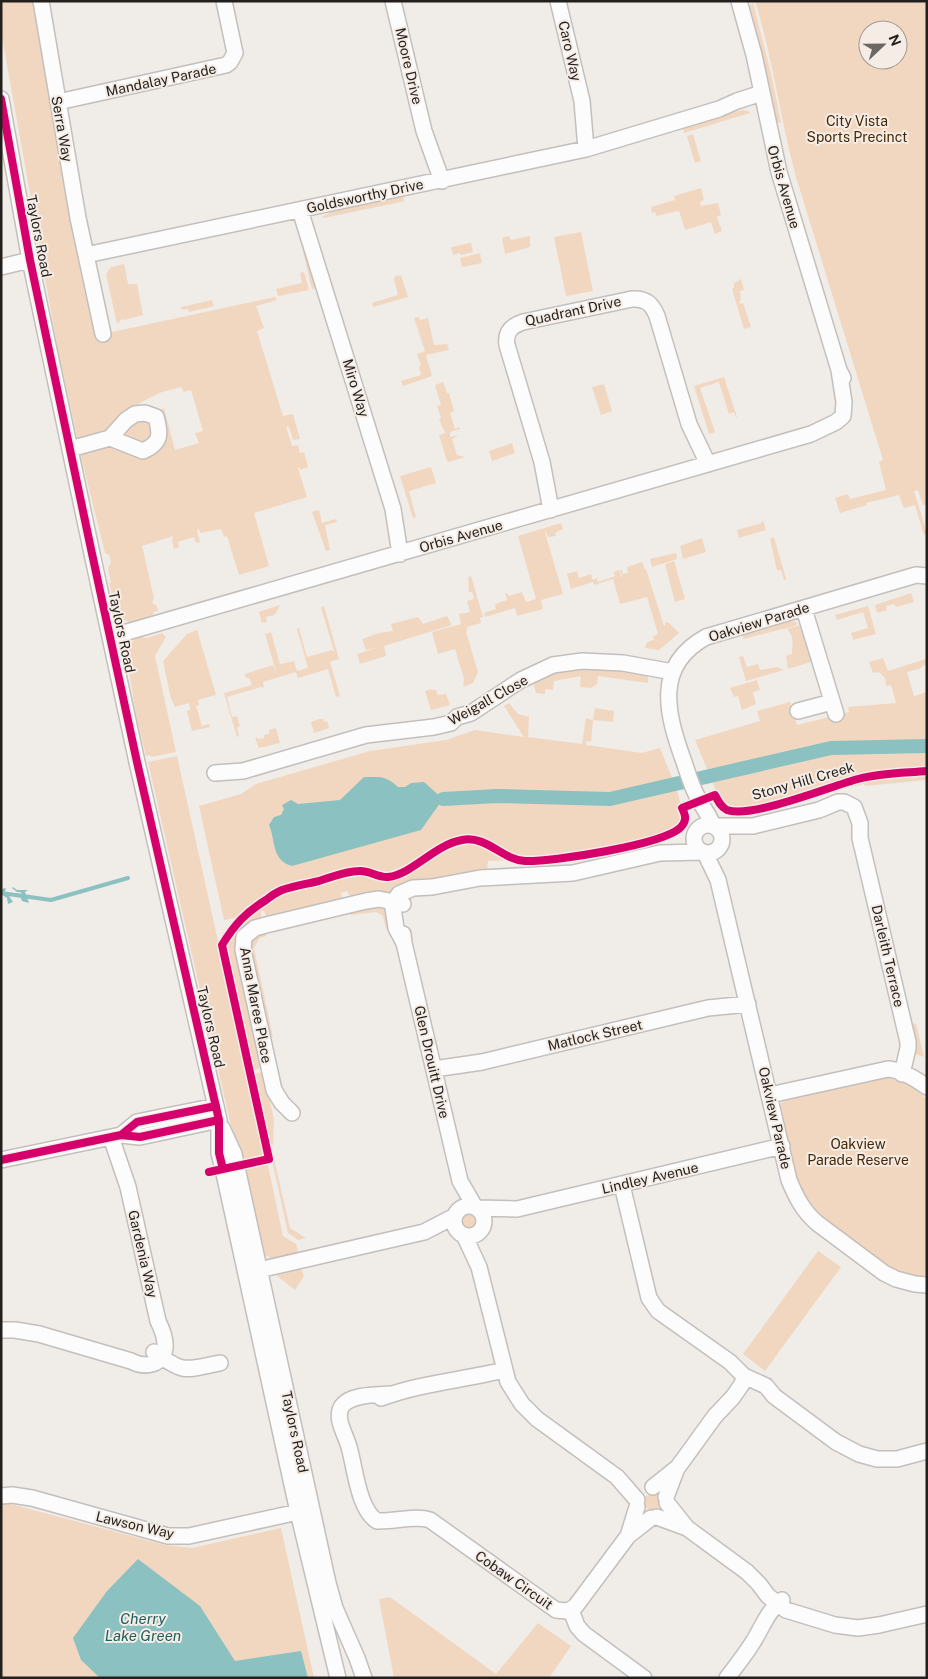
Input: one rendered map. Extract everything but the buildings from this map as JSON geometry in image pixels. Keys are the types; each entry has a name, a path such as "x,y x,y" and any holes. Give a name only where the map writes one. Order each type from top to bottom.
{"street":[{"name":"Serra Way","path":"42,1 78,218 86,255"},
{"name":"Mandalay Parade","path":"58,102 226,65 230,62 235,52 224,1"},
{"name":"Moore Drive","path":"393,1 435,182"},
{"name":"Caro Way","path":"558,1 593,147"},
{"name":"Orbis Avenue","path":"110,637 811,434 827,433 847,425 853,417 853,404 839,370 779,172 754,55 739,1"},
{"name":"Taylors Road","path":"1,99 30,260 110,637 218,1117 234,1154 252,1272 298,1512 338,1678"},
{"name":"Goldsworthy Drive","path":"86,255 593,147 763,99"},
{"name":"Miro Way","path":"306,209 319,267 406,552"},
{"path":"86,255 103,334"},
{"path":"1,267 30,260"},
{"name":"Quadrant Drive","path":"556,508 506,341 507,334 512,327 523,322 632,299 646,301 652,307 656,316 702,466"},
{"path":"70,449 110,438"},
{"name":"Oakview Parade","path":"714,826 708,813 697,798 674,732 669,698 670,683 678,661 686,651 706,637 916,575 927,576"},
{"path":"798,711 834,708 804,609"},
{"name":"Weigall Close","path":"215,773 244,771 366,735 434,727 451,723 457,716 471,713 522,680 553,666 582,661 623,663 673,672"},
{"name":"Oakview Parade","path":"695,834 697,798"},
{"name":"Darleith Terrace","path":"714,826 753,826 819,810 838,810 850,815 860,838 908,1042 902,1074"},
{"path":"399,902 399,894 413,888 432,887 480,878 573,873 660,853 712,850 723,837 714,826 703,826 695,834 660,853"},
{"name":"Darleith Terrace","path":"712,850 753,826"},
{"path":"695,834 695,845 712,850"},
{"name":"Oakview Parade","path":"712,850 789,1180 800,1204 807,1214 828,1233 884,1273 904,1282 927,1285"},
{"name":"Anna Maree Place","path":"292,1113 282,1103 274,1090 243,950 244,937 254,928 373,899 399,902"},
{"name":"Glen Drouitt Drive","path":"399,902 393,908 396,928 404,943 460,1181 476,1208"},
{"name":"Matlock Street","path":"435,1074 747,999"},
{"path":"770,1095 878,1070 896,1070 927,1087"},
{"path":"1,1160 116,1136 137,1122 218,1117"},
{"name":"Gardenia Way","path":"116,1136 158,1320 165,1340 165,1348 158,1354"},
{"name":"Lindley Avenue","path":"476,1208 517,1209 782,1146"},
{"name":"Glen Drouitt Drive","path":"456,1214 460,1181"},
{"path":"622,1184 649,1298 658,1311 721,1356 741,1380 774,1396 836,1442 859,1454 877,1459 897,1459 927,1452"},
{"path":"424,1232 456,1214 465,1206 476,1208 483,1214 479,1267"},
{"name":"Lindley Avenue","path":"481,1230 517,1209"},
{"path":"456,1214 455,1224 479,1267 503,1367 512,1390 528,1411 617,1477 637,1503 642,1514 687,1528 747,1572 780,1604 794,1613 835,1625 858,1628 927,1614"},
{"path":"252,1272 424,1232 461,1233 472,1236 481,1230"},
{"name":"Taylors Road","path":"252,1272 332,1599 364,1678"},
{"path":"1,1330 39,1334 131,1361 139,1366 147,1366 159,1360 158,1354"},
{"path":"158,1354 180,1369 188,1370 220,1363"},
{"name":"Cobaw Circuit","path":"503,1367 481,1368 458,1378 390,1394 360,1405 351,1411 348,1420 349,1446 359,1491 373,1519 377,1521 403,1520 418,1517 430,1520 551,1607 562,1612 571,1610 580,1602 628,1536 654,1517"},
{"path":"637,1503 641,1492 678,1467 715,1416 733,1397 741,1380"},
{"path":"654,1517 664,1512 678,1467"},
{"path":"617,1477 661,1490 687,1528"},
{"name":"Lawson Way","path":"1,1496 12,1495 32,1498 168,1536 189,1536 298,1512"},
{"name":"Cobaw Circuit","path":"628,1536 637,1503"},
{"path":"727,1678 753,1642 769,1626 780,1604"},
{"path":"571,1610 577,1626 584,1634 644,1678"}],"green space":[{"path":"1,1 36,1 103,334 275,297 277,300 256,306 264,328 257,331 283,416 293,414 300,439 293,440 289,427 286,426 292,446 298,445 300,453 304,452 308,467 300,470 300,467 298,468 307,497 254,513 269,566 239,575 227,536 224,537 221,529 200,533 199,529 197,530 200,542 196,543 194,537 178,542 179,547 174,549 173,536 142,546 154,598 152,603 157,606 158,611 154,612 151,619 133,624 118,617 109,583 111,583 108,568 111,562 109,555 105,553 80,453 102,443 149,455 156,412 164,408 175,450 199,443 195,433 203,431 191,390 184,392 181,387 159,393 140,403 108,432 78,441 57,345 1,31"},
{"name":"City Vista Sports Precinct","path":"755,1 927,1 927,504 923,505 918,490 914,491 927,533 924,535 915,505 904,508 899,495 866,503 867,505 840,513 835,498 848,494 850,499 886,490 879,462 883,460 796,177 772,67"},
{"path":"753,3 771,73 781,123 775,122 759,45 748,7"},
{"path":"742,110 749,111 750,113 684,133 683,128"},
{"path":"693,134 701,161 695,163 687,136"},
{"path":"701,188 704,200 700,202 701,206 718,203 721,215 717,217 722,231 715,234 711,222 685,230 679,211 656,216 655,212 652,213 651,207 675,200 674,196"},
{"path":"402,196 405,201 322,217 333,211"},
{"path":"297,227 300,228 317,288 312,289"},
{"path":"581,232 593,291 566,296 554,237"},
{"path":"509,236 511,240 530,236 530,247 505,254 502,238"},
{"path":"471,243 473,252 453,255 451,247"},
{"path":"480,253 482,263 462,267 460,258"},
{"path":"124,264 128,284 137,284 143,315 122,319 117,324 106,274 111,267"},
{"path":"304,272 309,290 278,296 276,289 302,283 300,273"},
{"path":"401,275 408,297 373,307 372,303 398,295 394,279 395,276"},
{"path":"741,279 744,290 740,291 741,300 739,302 740,304 743,303 751,327 744,329 732,289 734,288 734,283"},
{"path":"212,300 214,306 189,312 188,309 182,310 181,307"},
{"path":"419,317 420,320 428,318 434,345 447,344 449,350 426,355 432,376 403,386 401,381 421,375 419,367 421,365 417,354 425,351 414,318"},
{"path":"724,377 737,417 734,412 729,414 719,382 700,388 715,432 709,434 694,386"},
{"path":"443,382 447,393 449,393 454,411 450,413 455,429 460,427 460,429 450,432 450,437 459,435 452,439 457,455 465,457 449,462 447,461 439,435 445,433 439,419 441,418 437,406 441,405 435,385"},
{"path":"604,384 612,411 601,415 592,387"},
{"path":"135,418 154,423 148,446 125,436 124,433"},
{"path":"512,443 515,453 492,461 489,451"},
{"path":"431,467 436,483 409,491 416,517 413,518 400,476"},
{"path":"319,510 322,523 336,519 337,522 325,525 330,550 326,551 312,512"},
{"path":"763,520 766,530 739,538 737,530 762,523"},
{"path":"561,523 563,529 555,533 556,536 548,537 544,529 563,594 541,600 543,609 517,616 515,608 485,617 484,613 496,609 495,604 507,600 505,593 509,596 522,592 526,602 536,599 518,536"},
{"path":"774,537 786,579 784,580 781,570 777,570 770,539"},
{"path":"702,538 706,552 683,559 680,546"},
{"path":"676,553 677,559 652,567 650,559"},
{"path":"674,561 685,599 675,602 665,564"},
{"path":"642,562 646,569 664,626 668,622 679,633 659,650 645,648 648,642 654,640 653,636 658,634 647,597 620,604 613,579 594,585 593,582 571,589 567,574 577,571 579,578 591,574 593,580 597,578 598,582 615,576 614,572 619,570 620,577 622,577 620,570 622,570 623,574 628,573 627,567"},
{"path":"471,576 483,617 480,618 481,623 467,627 466,632 478,672 473,683 463,687 464,679 455,649 438,654 432,632 461,624 459,614 470,612 467,601 474,599 472,592 469,592 468,577"},
{"path":"911,593 914,602 896,607 894,604 886,606 887,610 877,613 875,605"},
{"path":"280,605 275,615 266,617 267,622 262,623 259,612"},
{"path":"324,606 339,659 330,662 340,696 336,697 328,669 298,678 296,672 263,682 264,688 261,687 227,697 232,717 237,716 240,726 237,728 239,736 237,737 224,693 252,685 245,674 273,665 277,675 265,634 271,632 280,664 294,661 297,671 308,668 297,629 299,628 307,657 334,651 321,607"},
{"path":"868,606 876,634 853,640 851,633 868,628 863,612 837,620 835,615"},
{"path":"447,616 452,625 384,646 386,656 360,664 357,654 376,648 366,650 362,639 379,633 393,631 391,624 418,617 423,624"},
{"path":"790,620 798,623 795,626 743,639 743,633"},
{"path":"802,626 814,661 788,669 786,656 792,654 792,641 787,629"},
{"path":"197,630 216,695 198,700 199,705 196,706 202,726 209,724 210,727 192,731 187,711 190,710 189,703 175,707 171,699 163,661 187,634"},
{"path":"162,633 166,637 155,656 176,752 151,757 150,755 146,756 136,715 127,658 130,645 135,639 140,637 147,638"},
{"path":"743,656 747,667 758,664 760,670 777,667 784,670 746,681 739,657"},
{"path":"883,658 888,671 926,659 927,663 919,669 907,672 914,696 927,692 927,780 865,786 864,784 739,814 725,809 695,740 760,721 757,711 790,702 797,725 849,712 848,707 896,703 891,685 886,686 885,678 879,672 873,673 869,662"},
{"path":"573,668 599,668 648,675 648,683 598,676 597,684 591,688 580,687 581,676 554,681 553,690 545,689 545,694 536,693 533,682 559,671"},
{"path":"757,680 760,690 753,692 756,704 742,710 738,696 734,697 730,688"},
{"path":"436,690 438,695 446,694 450,705 431,710 425,691"},
{"path":"509,703 518,714 529,717 528,737 582,744 586,718 593,720 591,742 586,741 586,745 642,753 660,748 677,790 683,814 682,824 675,831 656,838 574,858 488,861 487,870 462,873 407,886 387,895 351,899 347,891 341,893 342,899 340,901 267,918 264,911 261,911 261,920 243,927 236,937 263,1067 252,1071 225,946 236,927 248,915 224,920 199,806 241,794 256,784 370,751 446,740 475,730 524,737 504,706"},
{"path":"595,708 614,711 613,722 593,720"},
{"path":"323,719 324,722 327,721 329,728 314,733 311,722"},
{"path":"276,728 280,743 259,748 255,738 264,738 264,735 269,734 269,730"},
{"path":"177,756 266,1157 242,1162 239,1161 148,762"},
{"path":"371,905 381,907 386,911 390,928 386,929 383,916 376,912 351,915 350,910"},
{"path":"266,932 266,936 259,939 254,948 273,1037 269,1037 248,945 253,935"},
{"path":"916,1023 924,1057 915,1054 916,1044 912,1025"},
{"path":"264,1073 274,1120 273,1145 271,1146 290,1228 306,1238 298,1240 288,1233 253,1074"},
{"name":"Oakview Parade Reserve","path":"877,1077 891,1077 904,1080 927,1099 927,1279 891,1272 811,1211 796,1186 778,1110 781,1103 792,1096"},
{"path":"267,1161 283,1236 296,1244 297,1254 272,1258 264,1255 243,1167"},
{"path":"466,1214 472,1214 476,1221 472,1228 466,1228 462,1224 462,1218"},
{"path":"818,1251 841,1267 765,1371 743,1354"},
{"path":"301,1268 304,1276 295,1290 276,1275"},
{"path":"652,1494 660,1502 652,1510 644,1502"},
{"path":"7,1503 165,1545 192,1548 281,1528 314,1678 1,1678 1,1504"},
{"path":"390,1597 496,1674 538,1623 571,1646 549,1678 394,1678 379,1599"}],"water":[{"path":"364,777 390,780 398,787 424,782 443,799 421,830 292,866 285,863 277,855 269,825 274,817 281,815 284,809 282,805 291,800 298,804 340,800"},
{"path":"13,887 17,890 28,890 25,892 29,903 22,901 17,894 9,896 13,902 8,904 7,898 1,894 1,889 6,888 7,896 11,893 22,894"},
{"name":"Cherry Lake Green","path":"138,1559 200,1606 235,1661 301,1651 308,1678 100,1678 81,1660 73,1638 107,1591"}],"waterway":[{"name":"Stony Hill Creek","path":"443,799 497,796 610,799 831,748 927,746"},
{"name":"Stony Hill Creek","path":"1,893 51,900 128,878"}],"cycle path":[{"path":"1,99 30,260 91,549 137,762 219,1120 219,1153 223,1169"},
{"name":"Stony Hill Creek","path":"209,1172 269,1159 222,945 246,914 277,892 354,871 363,871 384,877 397,875 442,847 462,840 471,839 479,841 509,857 525,861 558,859 606,851 669,834 680,828 684,823 685,816 682,808 715,795 721,806 727,810 738,812 772,806 866,777 927,771"},
{"path":"121,1135 137,1122 216,1106"},
{"path":"1,1160 121,1135 140,1137 219,1120"}]}
